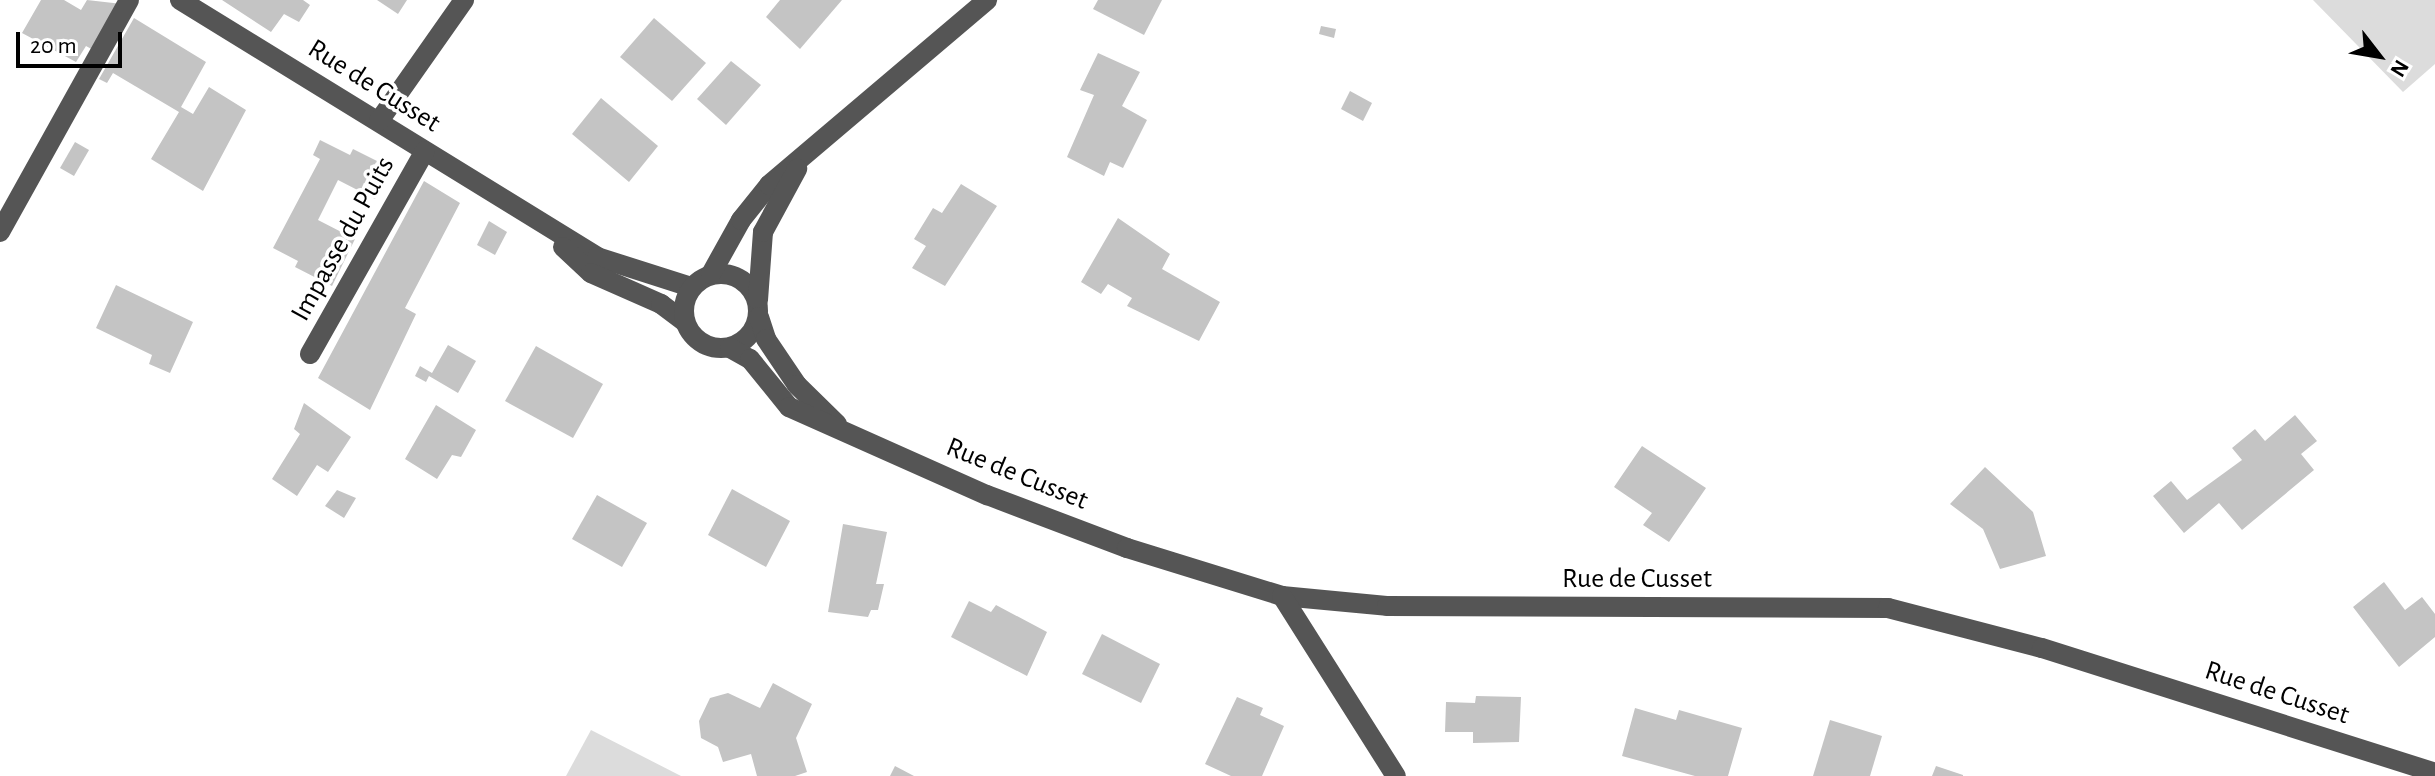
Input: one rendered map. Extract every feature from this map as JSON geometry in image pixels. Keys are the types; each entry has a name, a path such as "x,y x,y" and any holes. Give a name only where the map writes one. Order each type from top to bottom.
{"street":[{"path":"0,232 129,0"},
{"name":"Rue de Cusset","path":"180,0 597,257 691,287"},
{"path":"379,121 464,0"},
{"path":"801,162 763,232 758,309 743,342 730,348 701,343 685,322 684,304 691,287 711,274 751,208 769,185 801,162 987,0"},
{"name":"Impasse du Puits","path":"310,354 425,151"},
{"name":"Rue de Cusset","path":"536,222 591,273 661,304 685,322"},
{"path":"711,274 740,278 758,309"},
{"name":"Rue de Cusset","path":"758,309 766,339 797,385 845,432"},
{"name":"Rue de Cusset","path":"730,348 750,359 789,407 1127,548 1282,596 1387,606 1888,608 2042,648 2435,773"},
{"path":"1282,596 1396,776"}],"shaded area":[{"path":"2313,0 2435,0 2435,64 2403,92"},
{"path":"591,730 681,776 566,776"}],"building":[{"path":"41,0 64,0 81,10 87,0 122,4 95,51 86,46 76,62 22,33"},
{"path":"222,0 303,0 310,5 299,22 284,14 271,32"},
{"path":"377,0 407,0 398,14"},
{"path":"780,0 842,0 800,49 766,17"},
{"path":"1098,0 1162,0 1144,35 1093,9"},
{"path":"134,18 206,62 181,107 193,114 209,87 246,110 203,191 151,159 179,112 113,73 107,83 99,79"},
{"path":"654,18 706,63 672,101 620,57"},
{"path":"1321,26 1336,29 1334,38 1319,34"},
{"path":"1098,53 1140,72 1122,106 1147,120 1123,168 1110,162 1104,176 1067,157 1094,95 1080,90"},
{"path":"731,61 761,85 726,125 697,99"},
{"path":"1350,91 1372,103 1363,121 1341,109"},
{"path":"601,98 658,146 629,182 572,134"},
{"path":"320,140 350,155 353,149 391,168 375,199 338,180 318,220 355,239 332,286 295,267 298,261 273,248 320,159 313,155"},
{"path":"75,142 89,150 74,176 60,168"},
{"path":"424,181 460,203 405,308 416,314 370,410 318,378"},
{"path":"961,184 997,206 945,286 912,268 926,246 914,239 933,208 942,213"},
{"path":"1118,218 1170,254 1162,269 1220,302 1199,341 1127,306 1132,298 1108,284 1101,294 1081,282"},
{"path":"489,221 507,232 495,255 477,245"},
{"path":"116,285 193,322 170,373 149,364 152,355 96,328"},
{"path":"448,345 476,361 458,393 429,376 426,382 415,376 420,366 432,373"},
{"path":"536,346 603,384 573,438 505,401"},
{"path":"304,403 351,437 328,472 317,465 297,496 272,479 300,434 294,429"},
{"path":"436,405 476,430 461,457 452,455 437,479 405,459"},
{"path":"2295,415 2317,441 2301,454 2314,470 2242,530 2219,503 2184,533 2153,496 2171,481 2187,500 2242,460 2232,448 2255,429 2265,441"},
{"path":"1642,446 1706,488 1669,542 1643,525 1652,513 1614,487"},
{"path":"1985,467 2033,512 2046,556 2000,569 1983,529 1950,504"},
{"path":"732,489 790,521 766,567 708,535"},
{"path":"337,490 356,498 344,518 325,506"},
{"path":"597,495 647,523 622,567 572,539"},
{"path":"843,524 887,532 876,584 884,584 878,610 871,610 868,617 828,612"},
{"path":"2384,582 2405,610 2422,597 2435,614 2435,637 2399,667 2353,607"},
{"path":"969,601 991,612 996,605 1047,632 1027,676 951,637"},
{"path":"1102,634 1160,664 1141,703 1082,674"},
{"path":"773,683 812,704 796,738 807,772 795,776 757,776 751,754 723,762 718,747 701,738 699,721 710,698 728,693 760,708"},
{"path":"1476,696 1521,697 1519,742 1473,743 1473,732 1445,732 1446,702 1475,703"},
{"path":"1237,697 1263,708 1260,715 1284,726 1262,776 1231,776 1205,764"},
{"path":"1635,708 1676,720 1679,710 1742,728 1728,776 1695,776 1622,756"},
{"path":"1830,720 1882,736 1870,776 1813,776"},
{"path":"895,766 914,776 890,776"},
{"path":"1936,766 1963,775 1963,776 1932,776"}]}
